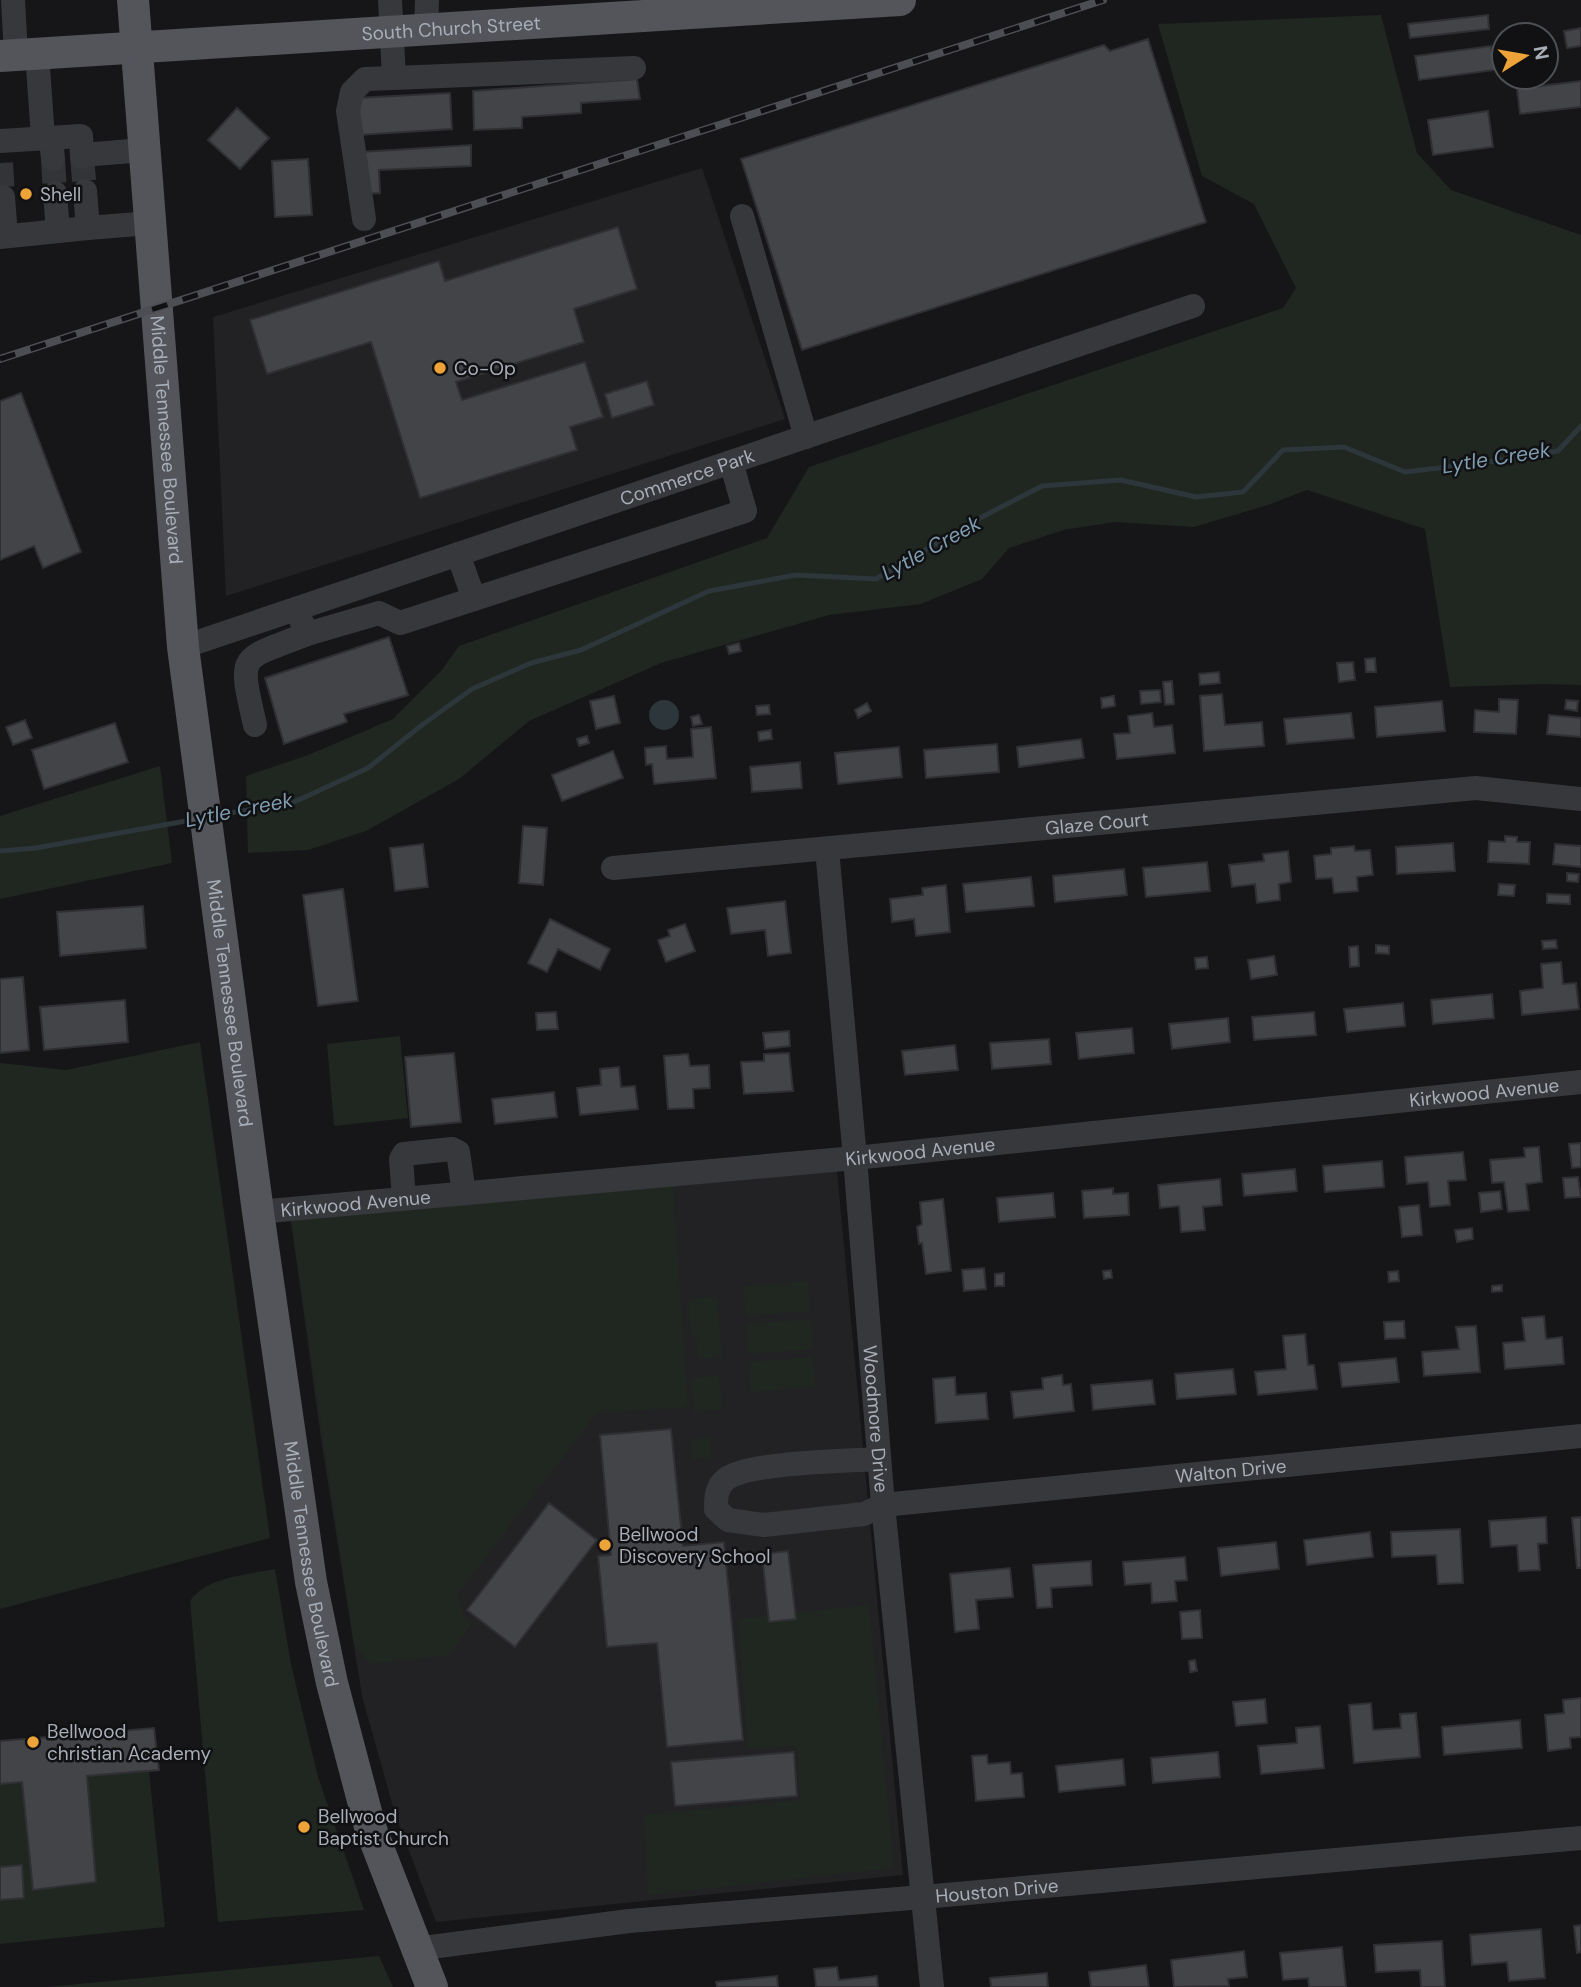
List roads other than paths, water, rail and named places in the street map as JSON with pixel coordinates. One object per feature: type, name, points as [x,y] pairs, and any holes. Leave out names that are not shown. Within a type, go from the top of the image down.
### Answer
[{"type":"main road","name":"Middle Tennessee Boulevard","points":[[133,0],[183,648],[210,863],[311,1583],[332,1683],[370,1827],[432,1987]]},
{"type":"main road","name":"South Church Street","points":[[18,55],[136,47],[391,15],[900,0]]},
{"type":"street","points":[[13,0],[18,55],[49,145]]},
{"type":"street","points":[[391,15],[394,78]]},
{"type":"street","points":[[364,219],[348,111],[352,92],[365,79],[635,68]]},
{"type":"street","points":[[0,150],[49,145],[81,136],[82,156],[144,150]]},
{"type":"street","points":[[85,191],[88,228]]},
{"type":"street","points":[[55,193],[58,231]]},
{"type":"street","points":[[4,197],[3,236],[149,223]]},
{"type":"street","points":[[742,216],[806,437]]},
{"type":"street","name":"Commerce Park","points":[[183,648],[1193,306]]},
{"type":"street","points":[[255,725],[244,678],[246,665],[252,656],[307,634],[379,612],[400,623],[745,511],[731,462]]},
{"type":"street","points":[[458,554],[474,599]]},
{"type":"street","points":[[296,609],[307,634]]},
{"type":"street","name":"Glaze Court","points":[[613,868],[1476,788],[1581,799]]},
{"type":"street","name":"Woodmore Drive","points":[[827,849],[883,1505],[932,1987]]},
{"type":"street","name":"Kirkwood Avenue","points":[[258,1212],[855,1158],[1581,1082]]},
{"type":"street","points":[[404,1198],[401,1159],[404,1154],[452,1149],[458,1152],[464,1193]]},
{"type":"street","name":"Walton Drive","points":[[879,1459],[757,1468],[726,1479],[716,1493],[716,1509],[728,1520],[764,1525],[864,1514],[883,1505],[1581,1436]]},
{"type":"street","name":"Houston Drive","points":[[416,1949],[629,1921],[1581,1838]]},
{"type":"waterway","name":"Lytle Creek","points":[[217,815],[292,803],[368,768],[472,689],[531,663],[581,650],[709,591],[796,575],[876,579],[980,518],[1042,486],[1121,480],[1196,497],[1243,492],[1283,450],[1344,447],[1405,472],[1558,451],[1581,426]]},
{"type":"waterway","name":"Lytle Creek","points":[[0,851],[36,848],[197,819]]},
{"type":"tunnel","points":[[82,157],[85,191]]},
{"type":"tunnel","points":[[53,159],[55,193]]},
{"type":"tunnel","points":[[1,163],[3,197]]},
{"type":"railway","points":[[0,359],[1103,0]]},
{"type":"place","name":"Shell","points":[[26,194]]},
{"type":"place","name":"Co-Op","points":[[440,368]]},
{"type":"place","name":"Bellwood Discovery School","points":[[605,1545]]},
{"type":"place","name":"Bellwood christian Academy","points":[[33,1742]]},
{"type":"place","name":"Bellwood Baptist Church","points":[[304,1827]]}]
